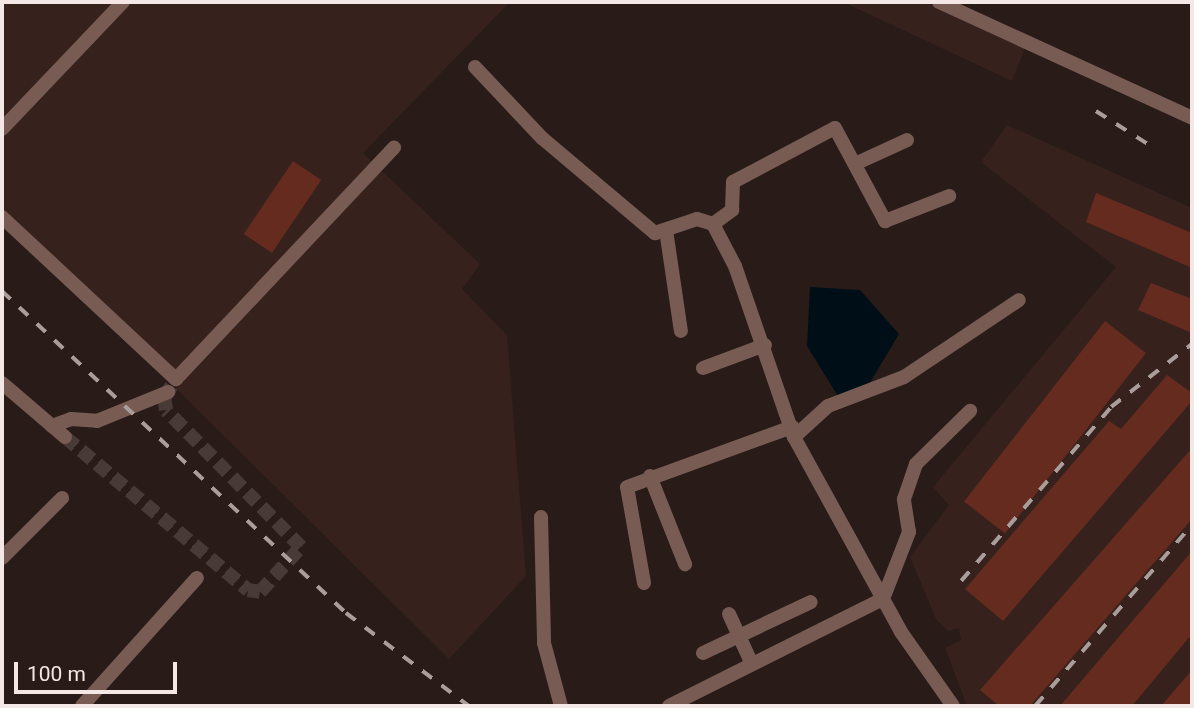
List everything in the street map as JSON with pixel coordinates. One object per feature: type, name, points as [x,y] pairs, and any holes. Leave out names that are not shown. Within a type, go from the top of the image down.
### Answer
[{"type":"street","points":[[2,129],[123,2]]},
{"type":"street","points":[[939,2],[1192,118]]},
{"type":"street","points":[[475,67],[602,190],[656,233],[697,219],[713,223],[732,210],[733,182],[828,131],[840,130],[889,224],[949,195]]},
{"type":"street","points":[[857,163],[907,140]]},
{"type":"street","points":[[2,217],[176,379],[394,148]]},
{"type":"street","points":[[713,223],[765,345],[793,432],[883,599],[953,706]]},
{"type":"street","points":[[666,230],[681,331]]},
{"type":"street","points":[[644,583],[625,492],[650,476],[793,432],[828,406],[904,377],[1019,300]]},
{"type":"street","points":[[704,368],[765,345]]},
{"type":"street","points":[[2,383],[65,437]]},
{"type":"street","points":[[52,426],[72,419],[97,421],[168,392]]},
{"type":"street","points":[[669,706],[751,662],[883,599],[909,532],[904,499],[916,464],[970,411]]},
{"type":"street","points":[[650,476],[685,564]]},
{"type":"street","points":[[2,558],[62,498]]},
{"type":"street","points":[[541,517],[544,643],[561,706]]},
{"type":"street","points":[[82,706],[197,578]]},
{"type":"street","points":[[703,653],[811,603]]},
{"type":"street","points":[[729,614],[751,662]]},
{"type":"shaded area","points":[[2,2],[510,2],[363,153],[480,264],[462,289],[507,335],[526,576],[449,659],[2,216]]},
{"type":"shaded area","points":[[843,2],[925,2],[1026,46],[1012,81]]},
{"type":"shaded area","points":[[1007,125],[1192,208],[1192,706],[967,706],[945,648],[961,640],[959,628],[948,631],[936,619],[910,557],[949,505],[933,487],[1116,267],[981,162]]},
{"type":"shaded area","points":[[810,287],[860,290],[899,334],[869,384],[841,401],[807,346]]},
{"type":"building","points":[[293,161],[321,180],[272,253],[244,234]]},
{"type":"building","points":[[1096,193],[1192,233],[1192,268],[1086,222]]},
{"type":"building","points":[[1151,283],[1192,299],[1192,333],[1138,310]]},
{"type":"building","points":[[1105,321],[1146,353],[1005,533],[964,501]]},
{"type":"building","points":[[1167,375],[1192,393],[1192,401],[1003,621],[965,589],[1109,421],[1121,429]]},
{"type":"building","points":[[1192,448],[1192,519],[1030,706],[999,706],[980,690]]},
{"type":"building","points":[[1192,551],[1192,634],[1132,706],[1060,706]]},
{"type":"building","points":[[1192,670],[1192,706],[1161,706]]},
{"type":"tunnel","points":[[65,437],[248,590],[260,592],[301,547],[166,410],[164,398],[172,385]]},
{"type":"railway","points":[[1096,111],[1151,146]]},
{"type":"railway","points":[[2,291],[346,613],[469,706]]},
{"type":"railway","points":[[961,581],[1111,407],[1192,344]]},
{"type":"railway","points":[[1035,706],[1192,525]]}]
